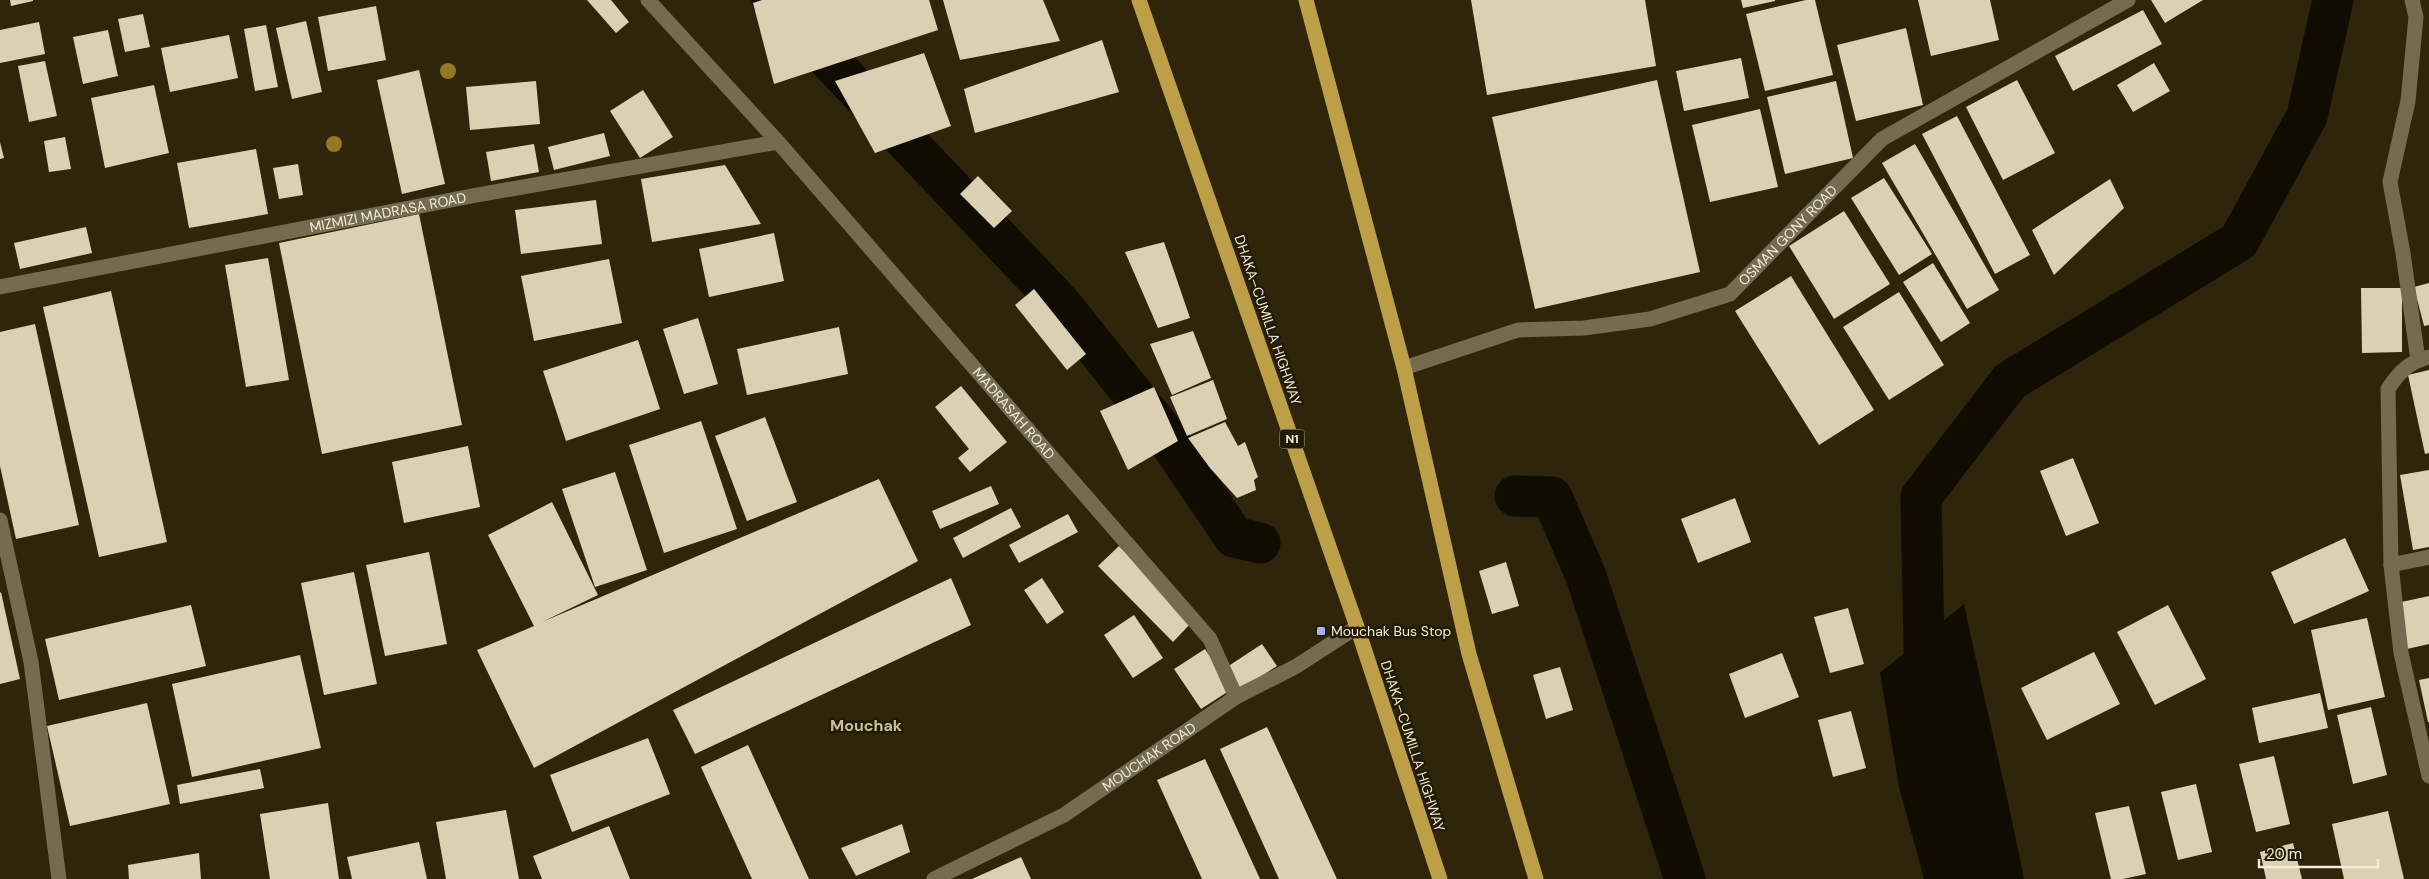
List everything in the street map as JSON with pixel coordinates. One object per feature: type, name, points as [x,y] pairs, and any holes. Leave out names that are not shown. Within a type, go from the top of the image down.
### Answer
[{"type":"highway","name":"DHAKA–CUMILLA HIGHWAY","points":[[1139,0],[1357,627],[1440,879]]},
{"type":"highway","points":[[1306,0],[1404,368],[1469,654],[1536,879]]},
{"type":"street","name":"MADRASAH ROAD","points":[[648,0],[778,142],[1210,639],[1236,696]]},
{"type":"street","name":"OSMAN GONY ROAD","points":[[1404,368],[1518,330],[1584,328],[1650,319],[1730,294],[1882,139],[2128,0]]},
{"type":"street","points":[[2412,0],[2416,16],[2408,100],[2390,182],[2424,358],[2401,370],[2388,389],[2391,565],[2401,653],[2429,776]]},
{"type":"street","name":"MIZMIZI MADRASA ROAD","points":[[0,287],[410,208],[778,142]]},
{"type":"street","points":[[0,520],[31,662],[59,879]]},
{"type":"street","points":[[2391,565],[2429,556]]},
{"type":"street","name":"MOUCHAK ROAD","points":[[934,879],[1064,815],[1236,696],[1295,667],[1357,627]]},
{"type":"shaded area","points":[[1964,604],[2024,879],[1924,879],[1899,787],[1880,673]]},
{"type":"building","points":[[10,0],[33,0],[33,1],[11,6]]},
{"type":"building","points":[[587,0],[611,0],[629,22],[616,33]]},
{"type":"building","points":[[762,0],[929,0],[938,30],[774,84],[753,3]]},
{"type":"building","points":[[943,0],[1043,0],[1060,41],[960,60]]},
{"type":"building","points":[[1471,0],[1645,0],[1656,66],[1487,95]]},
{"type":"building","points":[[1741,0],[1775,0],[1775,1],[1743,8]]},
{"type":"building","points":[[1806,0],[1815,0],[1833,75],[1765,91],[1746,14]]},
{"type":"building","points":[[1918,0],[1990,0],[1999,40],[1931,56]]},
{"type":"building","points":[[2151,0],[2203,0],[2165,23]]},
{"type":"building","points":[[376,6],[386,60],[328,71],[318,17]]},
{"type":"building","points":[[2143,10],[2162,44],[2073,91],[2055,56]]},
{"type":"building","points":[[143,14],[150,47],[125,52],[118,19]]},
{"type":"building","points":[[306,21],[322,92],[292,99],[276,28]]},
{"type":"building","points":[[39,22],[45,54],[0,63],[0,30]]},
{"type":"building","points":[[266,25],[278,87],[255,91],[244,29]]},
{"type":"building","points":[[1906,28],[1923,105],[1856,121],[1837,45]]},
{"type":"building","points":[[108,30],[118,76],[83,84],[73,37]]},
{"type":"building","points":[[229,35],[238,78],[170,92],[161,48]]},
{"type":"building","points":[[1102,40],[1119,92],[975,133],[964,89]]},
{"type":"building","points":[[924,53],[951,126],[875,153],[835,81]]},
{"type":"building","points":[[1741,58],[1749,98],[1684,111],[1676,71]]},
{"type":"building","points":[[45,61],[57,116],[29,122],[18,66]]},
{"type":"building","points":[[2154,63],[2170,91],[2133,112],[2117,85]]},
{"type":"building","points":[[419,70],[445,184],[402,194],[377,80]]},
{"type":"building","points":[[1657,80],[1700,272],[1535,309],[1492,117]]},
{"type":"building","points":[[2017,80],[2055,153],[2003,180],[1966,107]]},
{"type":"building","points":[[536,81],[540,124],[470,130],[466,87]]},
{"type":"building","points":[[1836,81],[1853,158],[1785,174],[1767,97]]},
{"type":"building","points":[[154,85],[169,153],[105,168],[91,98]]},
{"type":"building","points":[[643,90],[673,137],[640,158],[610,111]]},
{"type":"building","points":[[1760,109],[1778,187],[1710,202],[1692,125]]},
{"type":"building","points":[[1957,116],[2030,255],[1995,274],[1922,134]]},
{"type":"building","points":[[604,133],[610,156],[554,170],[548,147]]},
{"type":"building","points":[[65,137],[71,169],[49,172],[44,141]]},
{"type":"building","points":[[0,142],[4,158],[0,159]]},
{"type":"building","points":[[534,144],[539,172],[491,181],[486,152]]},
{"type":"building","points":[[1915,144],[1999,290],[1967,309],[1882,163]]},
{"type":"building","points":[[256,149],[268,214],[189,228],[177,163]]},
{"type":"building","points":[[298,164],[303,195],[279,199],[273,168]]},
{"type":"building","points":[[725,165],[761,224],[652,242],[641,179]]},
{"type":"building","points":[[978,176],[1012,211],[994,228],[960,194]]},
{"type":"building","points":[[1884,178],[1932,254],[1899,275],[1851,198]]},
{"type":"building","points":[[2110,179],[2124,208],[2054,275],[2032,230]]},
{"type":"building","points":[[596,200],[602,244],[521,254],[515,210]]},
{"type":"building","points":[[1844,211],[1890,284],[1834,319],[1789,246]]},
{"type":"building","points":[[419,214],[462,425],[322,454],[279,243]]},
{"type":"building","points":[[86,227],[92,253],[20,269],[14,243]]},
{"type":"building","points":[[774,233],[784,281],[709,297],[699,249]]},
{"type":"building","points":[[1164,242],[1190,318],[1158,328],[1125,252]]},
{"type":"building","points":[[268,258],[289,380],[246,387],[225,265]]},
{"type":"building","points":[[609,259],[622,323],[534,341],[521,276]]},
{"type":"building","points":[[1933,263],[1970,323],[1941,342],[1903,282]]},
{"type":"building","points":[[1791,276],[1874,410],[1819,445],[1735,311]]},
{"type":"building","points":[[2429,283],[2429,325],[2424,326],[2414,287]]},
{"type":"building","points":[[2361,288],[2402,288],[2402,352],[2362,353]]},
{"type":"building","points":[[1034,289],[1086,354],[1067,370],[1015,305]]},
{"type":"building","points":[[111,291],[167,542],[99,557],[43,307]]},
{"type":"building","points":[[1899,292],[1944,365],[1889,400],[1843,327]]},
{"type":"building","points":[[698,318],[718,384],[684,394],[663,329]]},
{"type":"building","points":[[35,324],[79,525],[16,539],[0,466],[0,332]]},
{"type":"building","points":[[839,327],[848,374],[747,395],[737,349]]},
{"type":"building","points":[[1193,331],[1211,378],[1172,395],[1150,344]]},
{"type":"building","points":[[638,340],[660,409],[566,441],[543,371]]},
{"type":"building","points":[[2429,370],[2429,453],[2425,454],[2408,375]]},
{"type":"building","points":[[1213,380],[1227,419],[1187,436],[1170,397]]},
{"type":"building","points":[[961,386],[1007,442],[970,472],[958,458],[969,449],[935,407]]},
{"type":"building","points":[[1154,387],[1178,441],[1128,470],[1100,411]]},
{"type":"building","points":[[765,417],[797,502],[747,521],[715,436]]},
{"type":"building","points":[[701,421],[737,529],[664,553],[629,445]]},
{"type":"building","points":[[1225,422],[1238,446],[1245,442],[1258,477],[1254,480],[1256,490],[1237,498],[1210,468],[1188,438]]},
{"type":"building","points":[[468,446],[480,507],[404,523],[392,462]]},
{"type":"building","points":[[2073,458],[2099,523],[2066,536],[2040,471]]},
{"type":"building","points":[[2429,470],[2429,547],[2413,550],[2400,475]]},
{"type":"building","points":[[615,472],[647,570],[595,587],[562,489]]},
{"type":"building","points":[[879,479],[918,561],[534,768],[477,650],[534,626],[488,535],[552,502],[598,595],[542,622]]},
{"type":"building","points":[[991,486],[999,504],[940,529],[932,511]]},
{"type":"building","points":[[1735,498],[1751,542],[1698,563],[1681,519]]},
{"type":"building","points":[[1011,508],[1021,527],[963,558],[953,538]]},
{"type":"building","points":[[1068,514],[1078,532],[1019,563],[1009,545]]},
{"type":"building","points":[[2345,538],[2369,591],[2294,624],[2271,572]]},
{"type":"building","points":[[1119,546],[1193,621],[1173,642],[1098,566]]},
{"type":"building","points":[[429,552],[447,644],[385,656],[366,565]]},
{"type":"building","points":[[1506,562],[1519,606],[1492,614],[1479,571]]},
{"type":"building","points":[[354,572],[377,684],[324,695],[301,583]]},
{"type":"building","points":[[951,578],[971,625],[695,754],[673,710]]},
{"type":"building","points":[[1042,578],[1064,612],[1047,624],[1024,590]]},
{"type":"building","points":[[0,593],[20,679],[0,684]]},
{"type":"building","points":[[2429,596],[2429,644],[2407,649],[2397,603]]},
{"type":"building","points":[[191,605],[206,666],[59,700],[45,639]]},
{"type":"building","points":[[2168,605],[2206,679],[2155,705],[2117,632]]},
{"type":"building","points":[[1848,608],[1864,664],[1830,673],[1814,617]]},
{"type":"building","points":[[1134,615],[1163,658],[1133,678],[1104,635]]},
{"type":"building","points":[[2367,618],[2385,697],[2328,710],[2311,630]]},
{"type":"building","points":[[1262,644],[1277,666],[1241,689],[1227,667]]},
{"type":"building","points":[[1205,649],[1232,689],[1201,709],[1174,669]]},
{"type":"building","points":[[2094,652],[2120,704],[2047,740],[2021,688]]},
{"type":"building","points":[[1782,653],[1799,697],[1745,718],[1729,674]]},
{"type":"building","points":[[300,655],[321,748],[192,777],[172,684]]},
{"type":"building","points":[[1560,667],[1573,710],[1546,719],[1533,675]]},
{"type":"building","points":[[2429,678],[2429,722],[2428,722],[2419,680]]},
{"type":"building","points":[[2320,693],[2328,728],[2259,743],[2252,708]]},
{"type":"building","points":[[147,703],[170,804],[70,826],[47,726]]},
{"type":"building","points":[[2371,707],[2387,775],[2353,784],[2337,715]]},
{"type":"building","points":[[1851,711],[1866,768],[1833,777],[1818,720]]},
{"type":"building","points":[[1267,727],[1337,879],[1279,879],[1220,749]]},
{"type":"building","points":[[648,738],[670,794],[572,832],[550,775]]},
{"type":"building","points":[[748,745],[809,879],[752,879],[701,767]]},
{"type":"building","points":[[2274,756],[2290,824],[2256,832],[2239,764]]},
{"type":"building","points":[[1205,759],[1260,879],[1202,879],[1157,780]]},
{"type":"building","points":[[260,769],[264,788],[180,804],[177,785]]},
{"type":"building","points":[[2196,784],[2212,852],[2178,860],[2161,792]]},
{"type":"building","points":[[328,803],[339,879],[270,879],[260,814]]},
{"type":"building","points":[[2129,806],[2146,874],[2123,879],[2111,879],[2095,813]]},
{"type":"building","points":[[506,810],[519,879],[446,879],[436,822]]},
{"type":"building","points":[[2388,811],[2404,879],[2344,879],[2332,824]]},
{"type":"building","points":[[902,824],[910,852],[856,876],[841,848]]},
{"type":"building","points":[[609,826],[630,879],[542,879],[533,856]]},
{"type":"building","points":[[419,842],[427,879],[352,879],[347,857]]},
{"type":"building","points":[[2293,843],[2302,879],[2266,879],[2260,852]]},
{"type":"building","points":[[199,853],[201,879],[129,879],[128,865]]},
{"type":"building","points":[[1021,857],[1031,879],[972,879]]},
{"type":"waterway","points":[[772,0],[1060,303],[1160,428],[1234,537],[1260,543]]},
{"type":"waterway","points":[[1925,694],[1921,497],[2010,381],[2239,241],[2307,116],[2333,0]]},
{"type":"waterway","points":[[1515,496],[1552,497],[1586,576],[1685,879]]},
{"type":"place","name":"Mouchak Bus Stop","points":[[1321,631]]},
{"type":"district","name":"Mouchak","points":[[866,725]]}]
